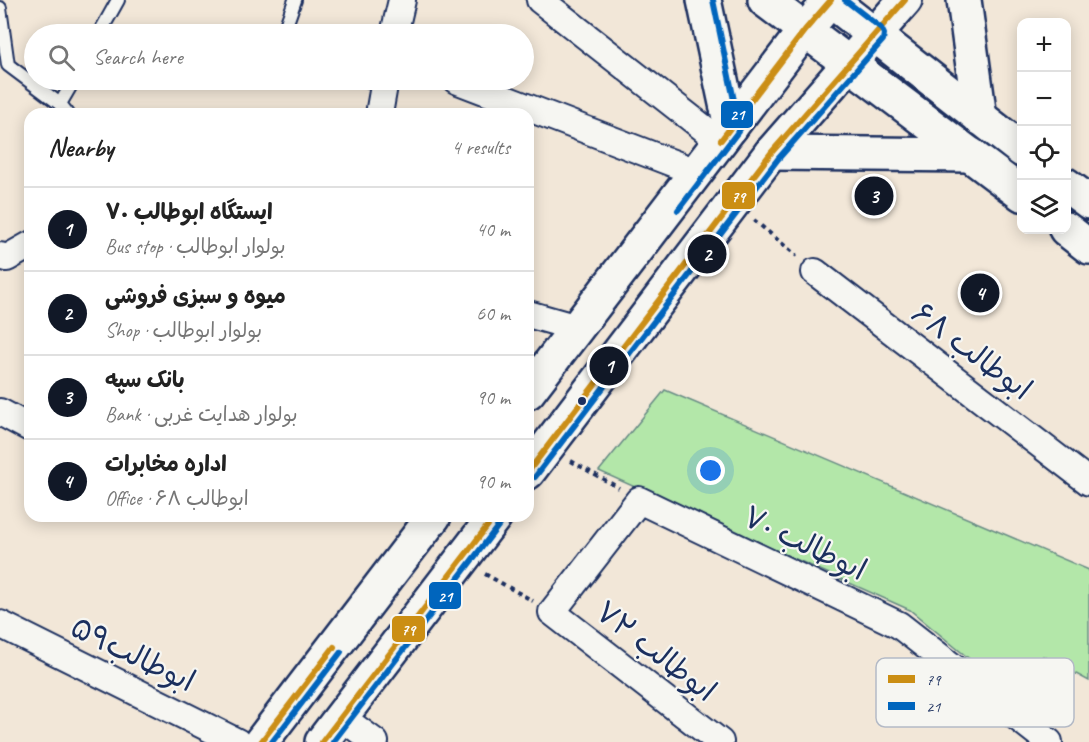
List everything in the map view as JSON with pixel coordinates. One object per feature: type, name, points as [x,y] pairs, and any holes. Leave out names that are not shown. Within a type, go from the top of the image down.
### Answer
[{"type":"main road","points":[[704,0],[726,134]]},
{"type":"main road","points":[[765,0],[1017,190]]},
{"type":"main road","points":[[534,384],[830,0],[1017,146]]},
{"type":"main road","points":[[534,450],[771,153],[905,0]]},
{"type":"main road","points":[[964,0],[980,118]]},
{"type":"main road","points":[[771,153],[971,155]]},
{"type":"main road","points":[[1071,189],[1089,202]]},
{"type":"main road","points":[[1071,233],[1089,247]]},
{"type":"main road","points":[[261,742],[429,522]]},
{"type":"main road","points":[[322,742],[490,522]]},
{"type":"street","points":[[396,24],[402,0]]},
{"type":"street","points":[[540,0],[726,134]]},
{"type":"street","points":[[378,108],[379,90]]},
{"type":"street","points":[[482,90],[529,108]]},
{"type":"street","points":[[534,110],[696,172]]},
{"type":"street","points":[[2,263],[24,249]]},
{"type":"street","name":"ابوطالب ۶۸","points":[[815,272],[1089,482]]},
{"type":"street","points":[[534,316],[577,328]]},
{"type":"street","points":[[0,412],[24,425]]},
{"type":"street","points":[[552,612],[639,500]]},
{"type":"street","name":"ابوطالب ۷۰","points":[[639,500],[899,625],[941,658]]},
{"type":"street","name":"ابوطالب ۷۲","points":[[552,612],[720,742]]},
{"type":"street","name":"ابوطالب۵۹","points":[[0,624],[237,742]]},
{"type":"street","points":[[341,717],[375,742]]},
{"type":"street","name":"ابوطالب ۷۰","points":[[1030,727],[1049,742]]},
{"type":"lane","points":[[105,24],[118,0]]},
{"type":"lane","points":[[288,24],[296,0]]},
{"type":"lane","points":[[0,8],[8,65],[24,78]]},
{"type":"lane","points":[[40,90],[63,108]]},
{"type":"lane","points":[[64,108],[71,90]]},
{"type":"path","points":[[733,203],[815,272]]},
{"type":"path","points":[[534,451],[639,500]]},
{"type":"path","points":[[461,560],[552,612]]},
{"type":"green space","points":[[665,390],[1089,570],[1089,681],[1074,673],[1074,658],[1043,656],[1041,658],[968,658],[910,610],[599,471]]},
{"type":"transit line","name":"21","points":[[678,210],[740,129],[713,0]]},
{"type":"transit line","name":"79","points":[[721,140],[805,30],[831,0]]},
{"type":"transit line","name":"21","points":[[535,477],[778,159],[883,40],[884,34],[881,28],[845,0]]},
{"type":"transit line","name":"79","points":[[534,464],[771,153],[905,0]]},
{"type":"transit line","name":"79","points":[[322,742],[490,522]]},
{"type":"transit line","name":"21","points":[[333,742],[501,522]]},
{"type":"transit line","name":"79","points":[[261,742],[334,647]]},
{"type":"transit line","name":"21","points":[[272,742],[341,652]]},
{"type":"place","name":"بانک سپه","points":[[874,196]]},
{"type":"place","name":"میوه و سبزی فروشی","points":[[707,254]]},
{"type":"place","name":"اداره مخابرات","points":[[980,293]]},
{"type":"place","name":"ایستگاه ابوطالب ۷۰","points":[[609,366]]}]
